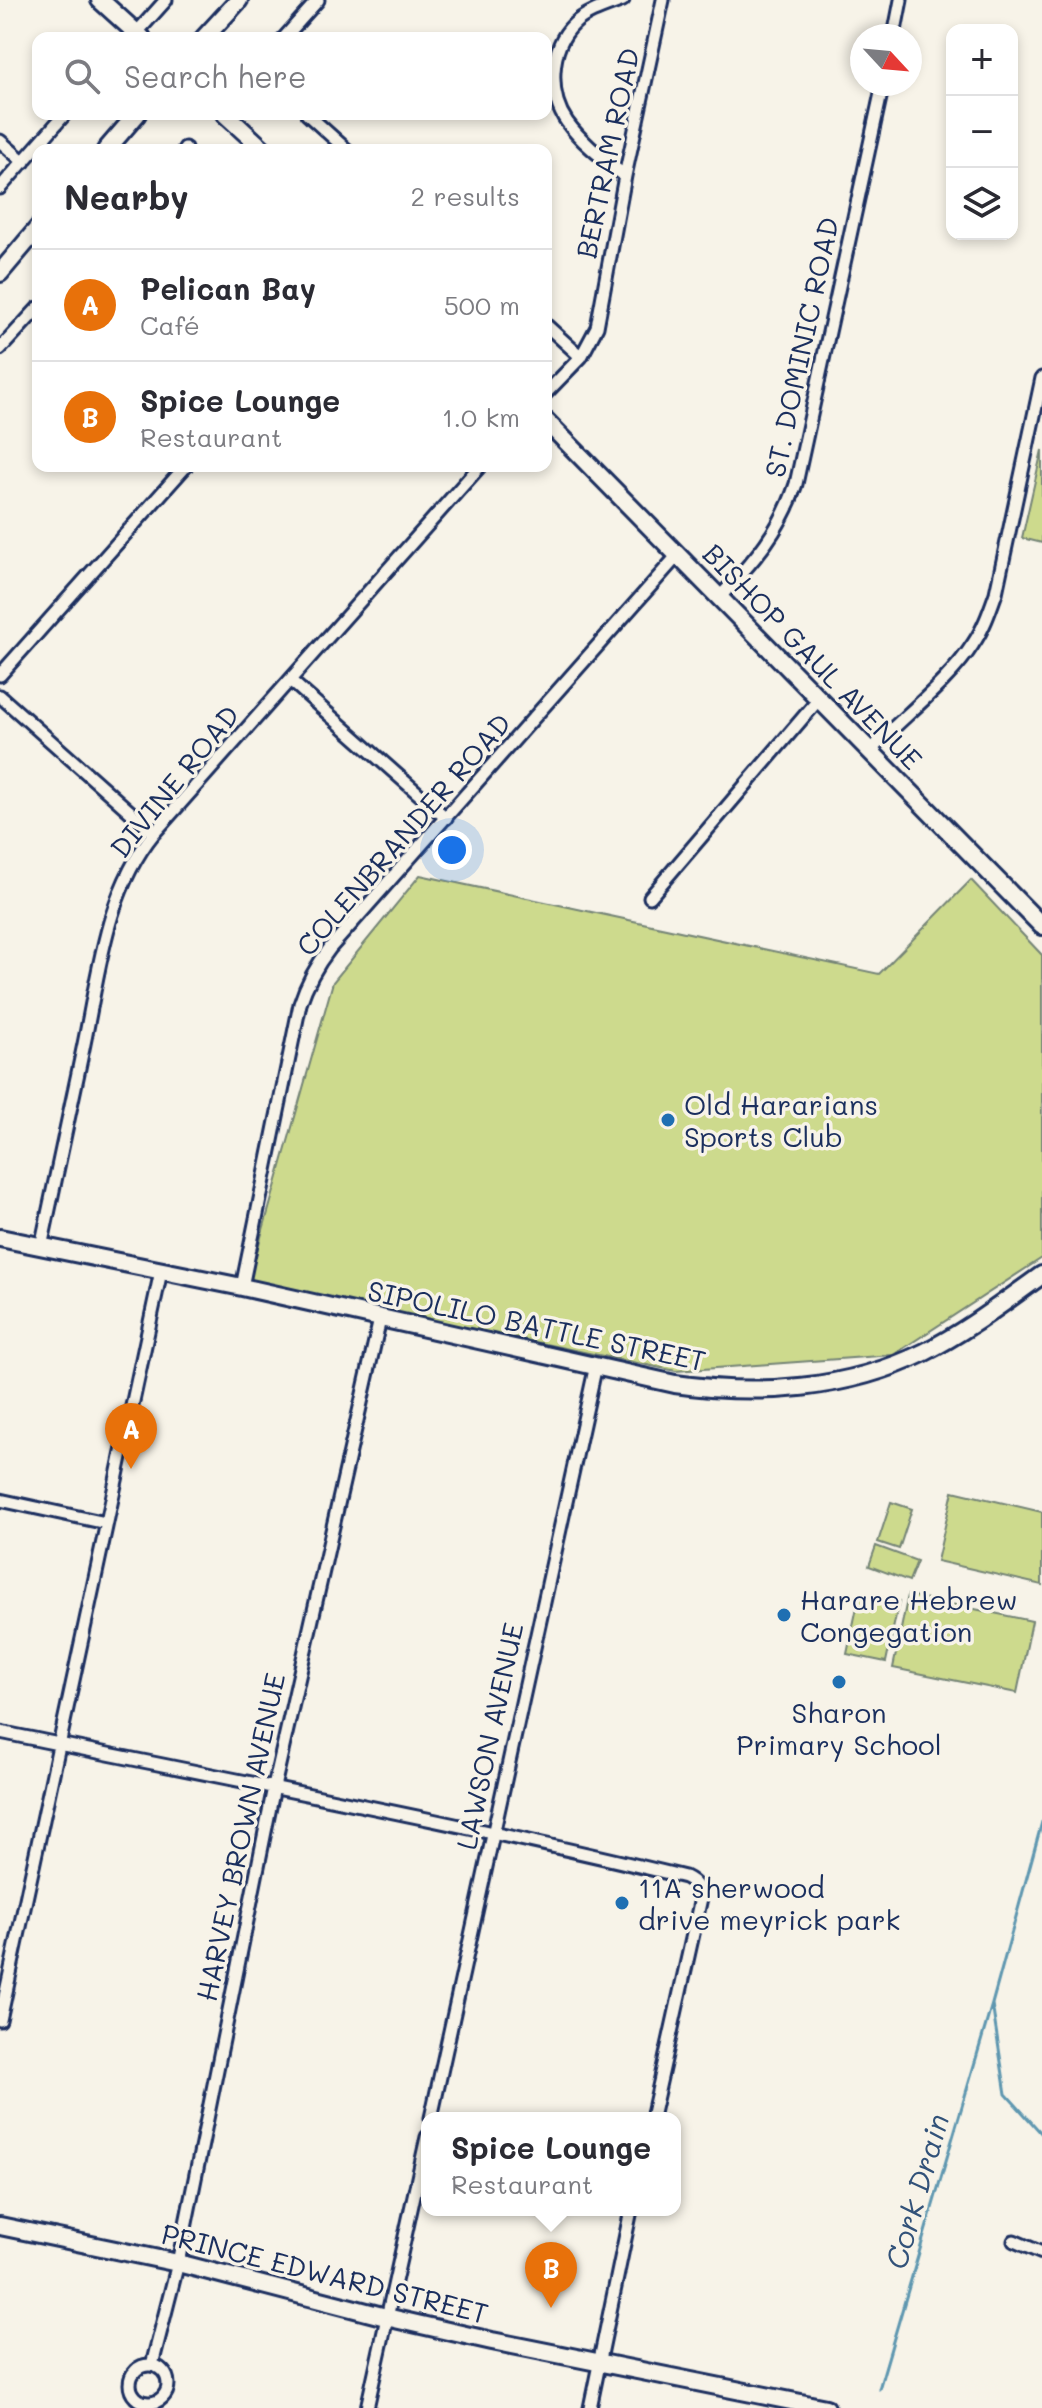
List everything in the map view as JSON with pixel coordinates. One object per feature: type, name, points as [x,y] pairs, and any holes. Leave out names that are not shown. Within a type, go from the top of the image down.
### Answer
[{"type":"main road","points":[[100,0],[133,32]]},
{"type":"main road","points":[[210,32],[239,0]]},
{"type":"main road","points":[[111,144],[132,120]]},
{"type":"main road","points":[[232,120],[258,144]]},
{"type":"main road","points":[[3,263],[32,234]]},
{"type":"main road","name":"BISHOP GAUL AVENUE","points":[[552,427],[1042,926]]},
{"type":"main road","name":"SIPOLILO BATTLE STREET","points":[[0,1238],[242,1287],[675,1384],[750,1391],[829,1383],[892,1366],[924,1352],[983,1317],[1042,1275]]},
{"type":"main road","name":"PRINCE EDWARD STREET","points":[[0,2226],[178,2263],[386,2317],[826,2408]]},
{"type":"street","points":[[140,32],[166,0]]},
{"type":"street","points":[[289,32],[318,0]]},
{"type":"street","points":[[623,0],[597,10],[573,25],[559,48],[553,80],[556,100],[566,121],[625,176]]},
{"type":"street","name":"BERTRAM ROAD","points":[[552,387],[581,357],[597,327],[625,176],[663,0]]},
{"type":"street","points":[[896,24],[901,0]]},
{"type":"street","name":"ST. DOMINIC ROAD","points":[[719,598],[776,531],[789,506],[880,96]]},
{"type":"street","points":[[39,144],[60,120]]},
{"type":"street","points":[[314,120],[340,144]]},
{"type":"street","points":[[0,141],[24,162]]},
{"type":"street","points":[[0,188],[32,153]]},
{"type":"street","points":[[0,349],[32,314]]},
{"type":"street","points":[[552,330],[581,357]]},
{"type":"street","points":[[870,751],[959,663],[987,619],[996,593],[1042,378]]},
{"type":"street","points":[[0,675],[181,472]]},
{"type":"street","name":"DIVINE ROAD","points":[[41,1247],[115,902],[128,870],[154,833],[475,472]]},
{"type":"street","name":"COLENBRANDER ROAD","points":[[242,1287],[306,986],[315,968],[678,555]]},
{"type":"street","points":[[290,680],[446,818]]},
{"type":"street","points":[[0,696],[154,833]]},
{"type":"street","points":[[650,897],[819,699]]},
{"type":"street","points":[[0,2020],[161,1271]]},
{"type":"street","name":"HARVEY BROWN AVENUE","points":[[152,2365],[178,2263],[274,1787],[380,1319]]},
{"type":"street","name":"LAWSON AVENUE","points":[[432,2112],[596,1365]]},
{"type":"street","points":[[0,1500],[106,1523]]},
{"type":"street","points":[[0,1732],[274,1787],[692,1881],[699,1889],[701,1898],[653,2112]]},
{"type":"street","points":[[367,2408],[421,2163]]},
{"type":"street","points":[[590,2408],[630,2216]]},
{"type":"street","points":[[1014,2241],[1042,2253]]},
{"type":"green space","points":[[1042,450],[1042,543],[1022,538]]},
{"type":"green space","name":"Old Hararians Sports Club","points":[[420,875],[879,974],[971,880],[1042,955],[1042,1258],[893,1355],[676,1371],[248,1283],[333,982]]},
{"type":"green space","points":[[953,1491],[1042,1512],[1042,1585],[937,1561]]},
{"type":"green space","points":[[891,1502],[912,1509],[899,1549],[878,1542]]},
{"type":"green space","points":[[876,1546],[917,1561],[909,1581],[869,1566]]},
{"type":"green space","points":[[860,1593],[899,1601],[886,1662],[847,1654]]},
{"type":"green space","points":[[908,1595],[1032,1621],[1017,1693],[893,1668]]},
{"type":"waterway","points":[[1042,1822],[992,2004],[1006,2094],[1042,2134]]},
{"type":"waterway","name":"Cork Drain","points":[[879,2389],[992,2004]]},
{"type":"place","name":"Old Hararians Sports Club","points":[[668,1120]]},
{"type":"place","name":"Pelican Bay","points":[[131,1469]]},
{"type":"place","name":"Harare Hebrew Congegation","points":[[784,1615]]},
{"type":"place","name":"Sharon Primary School","points":[[839,1682]]},
{"type":"place","name":"11A sherwood drive meyrick park","points":[[622,1903]]},
{"type":"place","name":"Spice Lounge","points":[[551,2308]]}]
